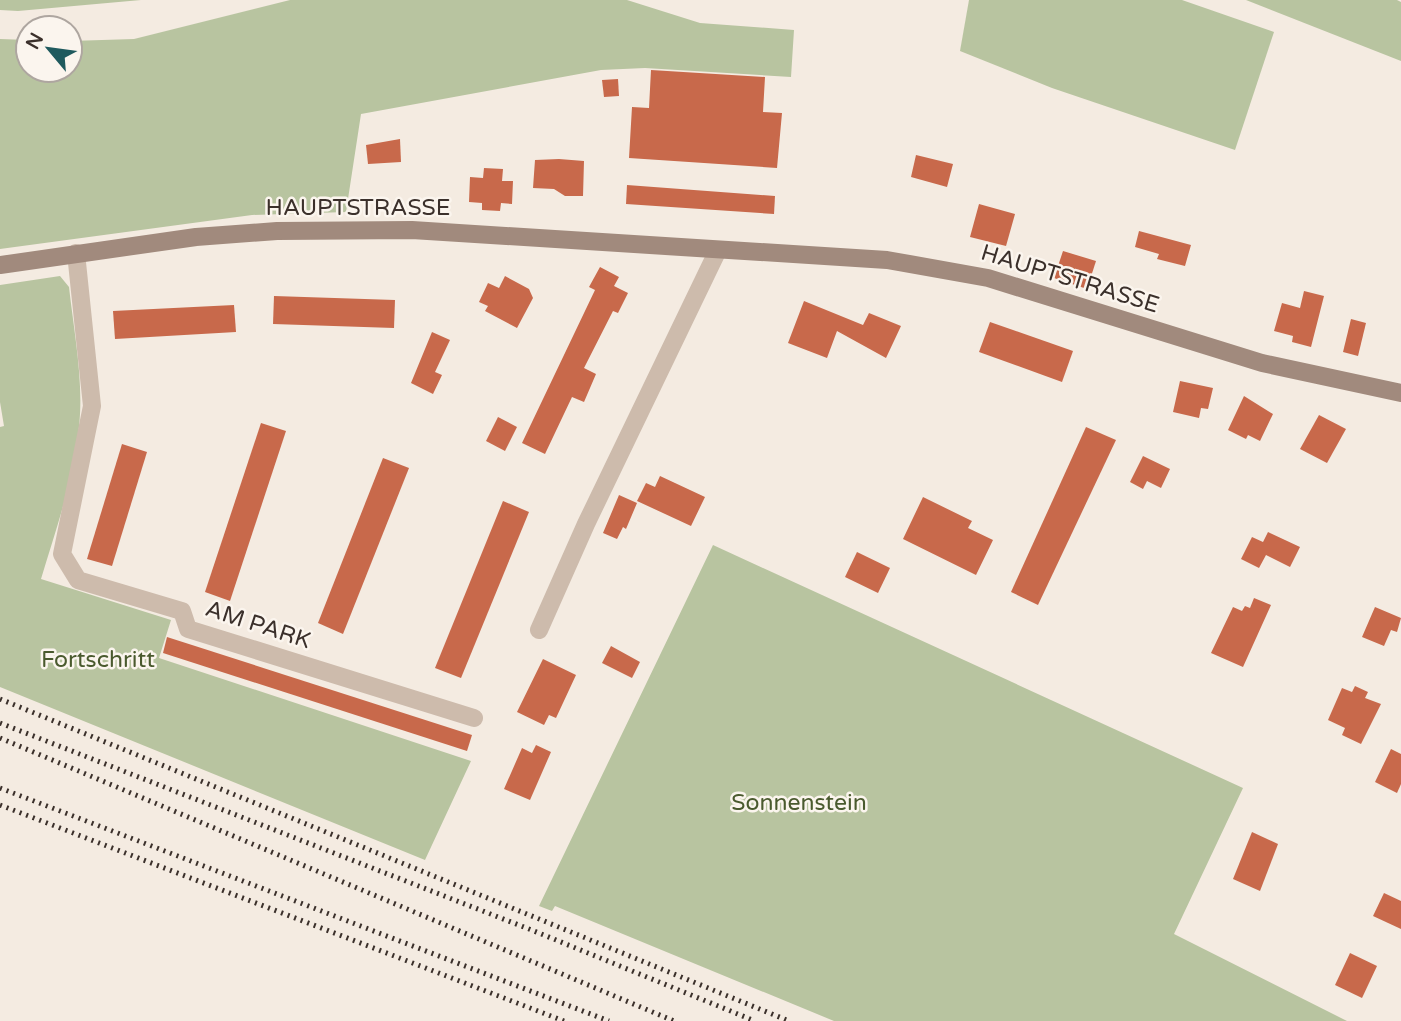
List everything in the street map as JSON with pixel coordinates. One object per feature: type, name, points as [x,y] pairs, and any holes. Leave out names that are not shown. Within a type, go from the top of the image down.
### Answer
[{"type":"main road","name":"HAUPTSTRASSE","points":[[0,265],[196,237],[277,231],[399,230],[887,260],[934,266],[988,278],[1262,363],[1401,393]]},
{"type":"street","points":[[539,630],[586,524],[718,250]]},
{"type":"street","name":"AM PARK","points":[[76,253],[92,406],[62,554],[78,580],[182,611],[188,629],[474,718]]},
{"type":"green space","points":[[0,0],[141,0],[18,11],[0,10]]},
{"type":"green space","points":[[290,0],[627,0],[700,23],[794,30],[791,77],[645,68],[601,70],[361,114],[346,212],[252,215],[0,249],[0,39],[14,40],[14,84],[84,84],[84,41],[134,39]]},
{"type":"green space","points":[[969,0],[1182,0],[1274,32],[1235,150],[1052,88],[960,51]]},
{"type":"green space","points":[[1246,0],[1397,0],[1401,2],[1401,61]]},
{"type":"green space","name":"Fortschritt","points":[[60,276],[69,287],[78,357],[80,410],[77,446],[69,485],[41,579],[171,620],[159,658],[471,761],[425,860],[0,687],[0,427],[4,426],[0,402],[0,285]]},
{"type":"green space","name":"Sonnenstein","points":[[713,545],[1243,788],[1174,934],[1347,1021],[834,1021],[555,906],[552,911],[539,906]]},
{"type":"building","points":[[651,70],[765,77],[763,112],[782,113],[777,168],[629,158],[632,107],[649,108]]},
{"type":"building","points":[[618,79],[619,96],[604,97],[602,80]]},
{"type":"building","points":[[400,139],[401,162],[368,164],[366,145]]},
{"type":"building","points":[[916,155],[953,164],[947,187],[911,177]]},
{"type":"building","points":[[535,160],[584,161],[583,196],[565,196],[554,189],[533,188]]},
{"type":"building","points":[[484,168],[503,169],[502,181],[513,181],[512,204],[501,203],[500,211],[482,210],[482,203],[469,202],[470,177],[483,178]]},
{"type":"building","points":[[627,185],[775,196],[774,214],[626,204]]},
{"type":"building","points":[[979,204],[1015,214],[1006,246],[970,237]]},
{"type":"building","points":[[1139,231],[1191,245],[1185,266],[1157,259],[1159,254],[1135,247]]},
{"type":"building","points":[[1063,251],[1096,261],[1087,289],[1054,278]]},
{"type":"building","points":[[600,267],[619,277],[614,286],[628,293],[618,313],[613,311],[584,368],[596,374],[584,402],[572,397],[545,454],[522,443],[595,290],[589,287]]},
{"type":"building","points":[[505,276],[529,289],[533,298],[517,328],[485,311],[488,306],[479,302],[488,283],[499,288]]},
{"type":"building","points":[[1304,291],[1324,296],[1311,347],[1292,342],[1293,336],[1274,331],[1282,303],[1300,308]]},
{"type":"building","points":[[274,296],[395,300],[394,328],[273,324]]},
{"type":"building","points":[[804,301],[863,325],[869,313],[901,326],[886,358],[837,331],[827,358],[788,343]]},
{"type":"building","points":[[234,305],[236,332],[115,339],[113,311]]},
{"type":"building","points":[[1351,319],[1366,323],[1358,356],[1343,352]]},
{"type":"building","points":[[990,322],[1073,351],[1062,382],[979,352]]},
{"type":"building","points":[[432,332],[450,340],[435,372],[442,375],[433,394],[411,383]]},
{"type":"building","points":[[1180,381],[1213,388],[1208,409],[1201,408],[1199,418],[1173,412]]},
{"type":"building","points":[[1244,396],[1273,414],[1260,441],[1248,435],[1246,439],[1228,430]]},
{"type":"building","points":[[1319,415],[1346,429],[1327,463],[1300,449]]},
{"type":"building","points":[[498,417],[517,427],[505,451],[486,441]]},
{"type":"building","points":[[261,423],[286,431],[230,601],[205,592]]},
{"type":"building","points":[[1086,427],[1116,440],[1038,605],[1011,592]]},
{"type":"building","points":[[122,444],[147,452],[112,566],[87,559]]},
{"type":"building","points":[[1143,456],[1170,469],[1161,488],[1147,481],[1143,489],[1130,482]]},
{"type":"building","points":[[383,458],[409,468],[343,634],[318,623]]},
{"type":"building","points":[[660,476],[705,497],[691,526],[637,501],[646,483],[655,487]]},
{"type":"building","points":[[619,495],[637,503],[626,529],[623,527],[617,539],[603,533]]},
{"type":"building","points":[[923,497],[972,521],[968,528],[993,540],[976,575],[903,539]]},
{"type":"building","points":[[503,501],[529,512],[461,678],[435,668]]},
{"type":"building","points":[[1268,532],[1300,547],[1290,567],[1266,555],[1259,568],[1241,559],[1252,537],[1263,542]]},
{"type":"building","points":[[857,552],[890,568],[878,593],[845,577]]},
{"type":"building","points":[[1254,598],[1271,605],[1243,667],[1211,653],[1233,607],[1242,611],[1245,606],[1250,608]]},
{"type":"building","points":[[1375,607],[1401,618],[1397,632],[1391,630],[1384,646],[1362,637]]},
{"type":"building","points":[[167,637],[472,735],[467,751],[163,653]]},
{"type":"building","points":[[611,646],[640,662],[632,678],[602,663]]},
{"type":"building","points":[[543,659],[576,675],[556,718],[549,715],[544,725],[517,712]]},
{"type":"building","points":[[1355,686],[1368,692],[1365,698],[1381,704],[1361,744],[1342,735],[1345,728],[1328,720],[1342,688],[1352,692]]},
{"type":"building","points":[[536,745],[551,752],[530,800],[504,789],[522,748],[532,753]]},
{"type":"building","points":[[1391,749],[1401,754],[1401,784],[1397,793],[1375,782]]},
{"type":"building","points":[[1252,832],[1278,844],[1260,891],[1233,879]]},
{"type":"building","points":[[1384,893],[1401,901],[1401,929],[1373,916]]},
{"type":"building","points":[[1350,953],[1377,966],[1362,998],[1335,985]]},
{"type":"railway","points":[[0,699],[789,1021]]},
{"type":"railway","points":[[0,723],[529,929],[755,1021]]},
{"type":"railway","points":[[0,738],[674,1021]]},
{"type":"railway","points":[[0,788],[609,1021]]},
{"type":"railway","points":[[0,805],[564,1021]]}]
